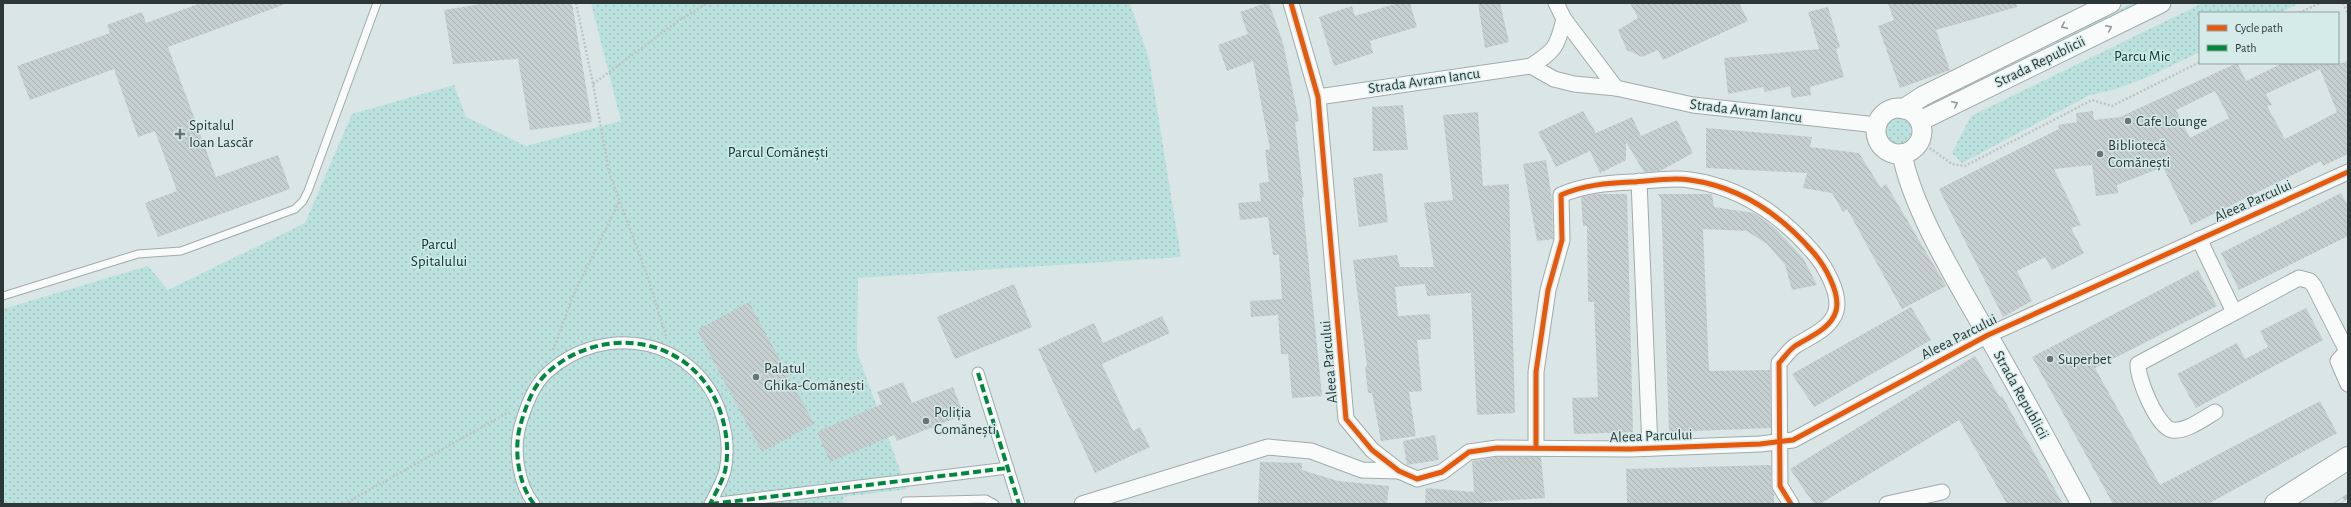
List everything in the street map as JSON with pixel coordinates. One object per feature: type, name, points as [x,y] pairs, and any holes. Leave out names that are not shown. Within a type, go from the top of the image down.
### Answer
[{"type":"main road","points":[[2276,504],[2348,458]]},
{"type":"street","name":"Aleea Parcului","points":[[1291,3],[1318,96],[1346,420],[1372,450],[1399,471],[1417,479],[1442,472],[1469,452],[1497,448],[1650,448],[1793,440],[1988,335],[2348,172]]},
{"type":"street","points":[[1556,3],[1564,19],[1616,88]]},
{"type":"street","name":"Strada Republicii","points":[[1920,121],[2161,3]]},
{"type":"street","name":"Strada Republicii","points":[[1904,109],[1923,96],[2107,4]]},
{"type":"street","name":"Strada Avram Iancu","points":[[1318,96],[1531,66],[1552,52],[1559,39],[1564,19]]},
{"type":"street","name":"Strada Avram Iancu","points":[[1531,66],[1560,81],[1597,88],[1616,88],[1693,105],[1877,125]]},
{"type":"street","points":[[1904,109],[1916,116],[1920,121],[1922,128],[1920,141],[1909,152],[1894,154],[1882,146],[1876,132],[1877,125],[1880,119],[1890,110],[1904,109]]},
{"type":"street","name":"Strada Republicii","points":[[1902,154],[1909,182],[1918,204],[1964,295],[1988,335],[2081,504]]},
{"type":"street","points":[[1536,448],[1536,372],[1548,290],[1562,240],[1561,195],[1576,188],[1639,181],[1689,179],[1729,189],[1760,204],[1794,230],[1824,264],[1835,292],[1836,311],[1825,328],[1794,347],[1779,363],[1781,441],[1780,486],[1791,504]]},
{"type":"street","points":[[1639,181],[1650,448]]},
{"type":"street","points":[[2199,239],[2234,312]]},
{"type":"street","points":[[2215,412],[2184,429],[2173,430],[2165,427],[2160,421],[2140,380],[2138,364],[2299,278],[2310,281],[2347,351],[2338,361],[2348,384]]},
{"type":"street","points":[[534,504],[519,468],[517,434],[527,402],[546,374],[573,354],[605,343],[639,343],[671,354],[698,374],[718,402],[727,434],[725,470],[710,504]]},
{"type":"street","points":[[978,373],[1018,504]]},
{"type":"street","points":[[1082,504],[1268,447],[1311,451],[1362,470],[1399,471]]},
{"type":"street","points":[[710,504],[1008,468]]},
{"type":"street","points":[[1887,504],[1942,492]]},
{"type":"lane","points":[[3,296],[138,254],[181,251],[295,209],[304,201],[308,191],[377,3]]},
{"type":"lane","points":[[905,502],[986,499],[995,504]]},
{"type":"path","points":[[576,3],[609,172],[648,275],[671,354]]},
{"type":"path","points":[[593,84],[678,21],[708,3]]},
{"type":"path","points":[[2301,12],[2320,3]]},
{"type":"path","points":[[2343,3],[2348,13]]},
{"type":"path","points":[[1920,141],[1952,164],[1965,166],[2092,100],[2112,106],[2199,62]]},
{"type":"path","points":[[552,353],[573,296],[620,202]]},
{"type":"path","points":[[344,504],[527,402]]},
{"type":"green space","name":"Parcul Comănești","points":[[591,3],[1130,3],[1149,59],[1181,257],[858,278],[857,352],[907,489],[843,497],[844,504],[3,504],[3,309],[148,266],[168,290],[305,223],[352,114],[454,85],[466,117],[526,146],[621,121]]},
{"type":"green space","points":[[2133,3],[2147,3],[1940,105],[1937,100]]},
{"type":"green space","name":"Parcu Mic","points":[[2203,3],[2300,3],[2281,12],[2199,12],[2199,52],[2133,83],[2090,95],[1962,163],[1952,153],[1971,116]]},
{"type":"green space","points":[[1898,118],[1907,122],[1911,131],[1907,140],[1898,144],[1889,140],[1885,131],[1889,122]]},
{"type":"building","points":[[201,3],[283,3],[283,5],[168,47],[216,177],[278,155],[290,189],[158,237],[145,203],[177,191],[155,131],[138,137],[114,69],[30,100],[17,66],[110,33],[107,25],[142,12],[146,23]]},
{"type":"building","points":[[487,3],[572,3],[592,122],[530,130],[518,59],[453,64],[444,10]]},
{"type":"building","points":[[1269,3],[1283,43],[1299,121],[1295,122],[1304,197],[1302,197],[1322,396],[1292,398],[1288,354],[1281,354],[1278,315],[1251,317],[1250,301],[1282,299],[1279,255],[1273,255],[1268,217],[1240,220],[1238,203],[1261,201],[1259,183],[1269,182],[1265,150],[1270,149],[1253,61],[1227,71],[1218,45],[1248,34],[1240,12]]},
{"type":"building","points":[[1398,3],[1410,3],[1417,27],[1370,41],[1373,53],[1334,66],[1319,17],[1352,6],[1355,16]]},
{"type":"building","points":[[1478,3],[1500,3],[1509,42],[1485,48]]},
{"type":"building","points":[[1630,3],[1739,3],[1748,21],[1663,60],[1658,50],[1642,57],[1627,50],[1618,30],[1638,18]]},
{"type":"building","points":[[1888,3],[2016,3],[2017,7],[1936,30],[1950,70],[1900,88],[1878,26],[1894,20]]},
{"type":"building","points":[[1828,7],[1840,47],[1836,49],[1844,77],[1810,87],[1811,95],[1792,98],[1790,86],[1765,92],[1763,87],[1728,94],[1724,58],[1819,49],[1808,12]]},
{"type":"building","points":[[2348,60],[2348,154],[2323,166],[2321,161],[2191,225],[2163,167],[2117,185],[2118,193],[2096,196],[2092,165],[2054,169],[2081,225],[2071,228],[2084,253],[2052,270],[2045,257],[2017,271],[2032,301],[2003,317],[1939,189],[2059,129],[2058,125],[2077,122],[2076,113],[2093,111],[2094,120],[2120,117],[2235,64],[2238,64],[2246,81],[2281,64],[2343,63]],"holes":[[[2320,69],[2337,112],[2285,139],[2267,106],[2272,105],[2266,94]],[[2215,91],[2229,118],[2190,138],[2176,110]]]},
{"type":"building","points":[[1403,105],[1408,150],[1373,151],[1372,107]]},
{"type":"building","points":[[1583,111],[1596,133],[1632,117],[1641,136],[1677,120],[1693,153],[1660,171],[1644,172],[1626,142],[1626,160],[1600,173],[1590,151],[1556,167],[1538,132]]},
{"type":"building","points":[[1478,112],[1483,186],[1509,184],[1515,413],[1477,415],[1471,293],[1427,296],[1425,284],[1395,287],[1398,316],[1430,314],[1431,339],[1417,340],[1422,391],[1409,392],[1416,436],[1381,441],[1372,393],[1368,393],[1365,367],[1367,366],[1353,260],[1397,255],[1400,267],[1434,267],[1424,203],[1453,200],[1443,115]]},
{"type":"building","points":[[1706,128],[1812,137],[1810,147],[1859,153],[1881,188],[1886,184],[1946,286],[1902,309],[1847,209],[1843,212],[1832,193],[1803,188],[1807,173],[1706,168]]},
{"type":"building","points":[[1546,160],[1552,199],[1553,239],[1537,241],[1523,164]]},
{"type":"building","points":[[1382,173],[1388,222],[1359,227],[1353,178]]},
{"type":"building","points":[[2341,193],[2348,206],[2348,236],[2239,290],[2221,253]]},
{"type":"building","points":[[1596,194],[1627,194],[1633,432],[1574,434],[1572,398],[1598,397],[1594,302],[1588,302],[1587,226],[1583,226],[1581,197]]},
{"type":"building","points":[[1658,194],[1712,194],[1714,207],[1754,213],[1776,229],[1803,258],[1817,285],[1792,290],[1785,265],[1767,244],[1747,231],[1703,229],[1709,371],[1770,370],[1771,428],[1669,432],[1661,199]]},
{"type":"building","points":[[2198,270],[2217,306],[2095,368],[2160,485],[2320,401],[2337,433],[2208,504],[2113,504],[2032,357]]},
{"type":"building","points":[[1014,284],[1032,327],[955,359],[937,317]]},
{"type":"building","name":"Palatul Ghika-Comănești","points":[[749,302],[814,424],[762,452],[697,330]]},
{"type":"building","points":[[1911,307],[1931,340],[1814,407],[1792,374]]},
{"type":"building","points":[[2306,308],[2323,340],[2196,408],[2177,374],[2237,343],[2245,359],[2268,347],[2260,331]]},
{"type":"building","points":[[1162,316],[1170,333],[1102,364],[1133,431],[1140,427],[1150,447],[1095,473],[1038,349],[1094,323],[1103,343]]},
{"type":"building","points":[[1975,356],[2000,397],[2002,396],[2063,504],[2007,504],[1959,420],[1820,504],[1814,504],[1790,469]]},
{"type":"building","points":[[903,382],[912,403],[953,387],[964,415],[897,441],[894,435],[830,462],[817,432],[882,404],[877,392]]},
{"type":"building","points":[[1435,435],[1439,460],[1407,465],[1403,441]]},
{"type":"building","points":[[1497,457],[1541,457],[1545,498],[1484,502],[1484,504],[1425,504],[1426,488],[1474,492],[1472,461]]},
{"type":"building","points":[[1260,462],[1302,463],[1302,470],[1338,481],[1389,486],[1387,504],[1258,504]]},
{"type":"building","points":[[1771,465],[1771,486],[1774,494],[1774,503],[1627,504],[1626,469]]},
{"type":"railway","points":[[2336,504],[2348,496]]},
{"type":"marked path","points":[[534,504],[524,486],[518,465],[517,454],[517,443],[521,423],[534,390],[547,373],[570,356],[596,346],[622,343],[648,346],[672,354],[693,369],[710,390],[722,417],[727,450],[724,475],[710,504]]},
{"type":"marked path","points":[[978,373],[1019,504]]},
{"type":"marked path","points":[[711,504],[1008,468]]},
{"type":"cycle path","points":[[1291,3],[1318,97],[1346,419],[1372,450],[1399,471],[1417,479],[1442,472],[1469,452],[1497,448],[1631,449],[1760,444],[1793,440],[1988,335],[2348,172]]},
{"type":"cycle path","points":[[1536,448],[1536,372],[1548,290],[1562,240],[1561,195],[1596,185],[1676,179],[1690,180],[1726,189],[1757,204],[1772,214],[1799,237],[1812,251],[1822,263],[1834,288],[1837,304],[1836,311],[1829,323],[1825,328],[1793,348],[1779,363],[1780,486],[1791,504]]},
{"type":"place","name":"Cafe Lounge","points":[[2128,121]]},
{"type":"place","name":"Spitalul Ioan Lascăr","points":[[180,134]]},
{"type":"place","name":"Bibliotecă Comănești","points":[[2100,154]]},
{"type":"place","name":"Superbet","points":[[2050,359]]},
{"type":"place","name":"Palatul Ghika-Comănești","points":[[756,377]]},
{"type":"place","name":"Poliția Comănești","points":[[926,421]]},
{"type":"park label","name":"Parcul Spitalului","points":[[439,252]]}]
